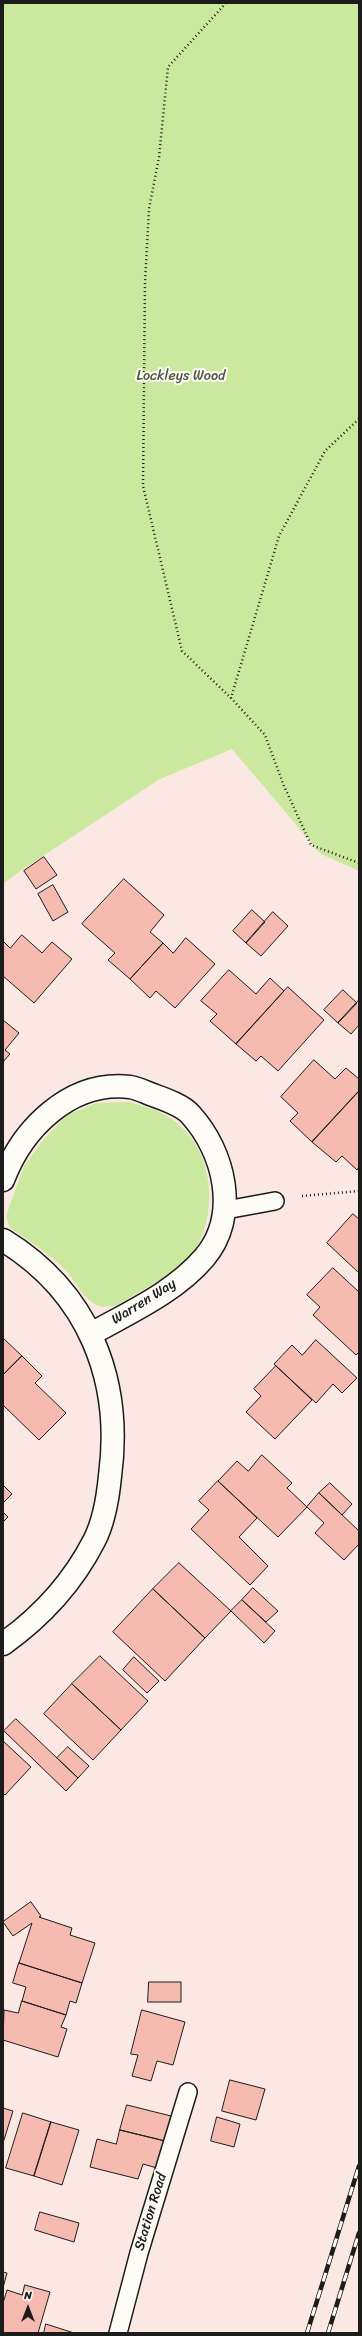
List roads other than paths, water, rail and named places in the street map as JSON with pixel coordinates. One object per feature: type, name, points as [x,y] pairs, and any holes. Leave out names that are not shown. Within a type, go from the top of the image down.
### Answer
[{"type":"street","name":"Warren Way","points":[[3,1180],[10,1162],[33,1126],[60,1104],[94,1089],[130,1087],[164,1099],[189,1114],[209,1141],[222,1173],[226,1210],[218,1235],[204,1258],[171,1288],[91,1334]]},
{"type":"street","points":[[3,1240],[19,1250],[46,1272],[71,1300],[91,1334],[106,1375],[113,1424],[112,1462],[107,1500],[95,1539],[74,1575],[49,1606],[3,1644]]},
{"type":"lane","points":[[226,1210],[274,1201]]},
{"type":"lane","name":"Station Road","points":[[118,2333],[139,2253],[188,2092]]},
{"type":"railway","points":[[307,2333],[359,2166]]},
{"type":"railway","points":[[328,2333],[359,2233]]},
{"type":"park label","name":"Lockleys Wood","points":[[181,376]]}]
